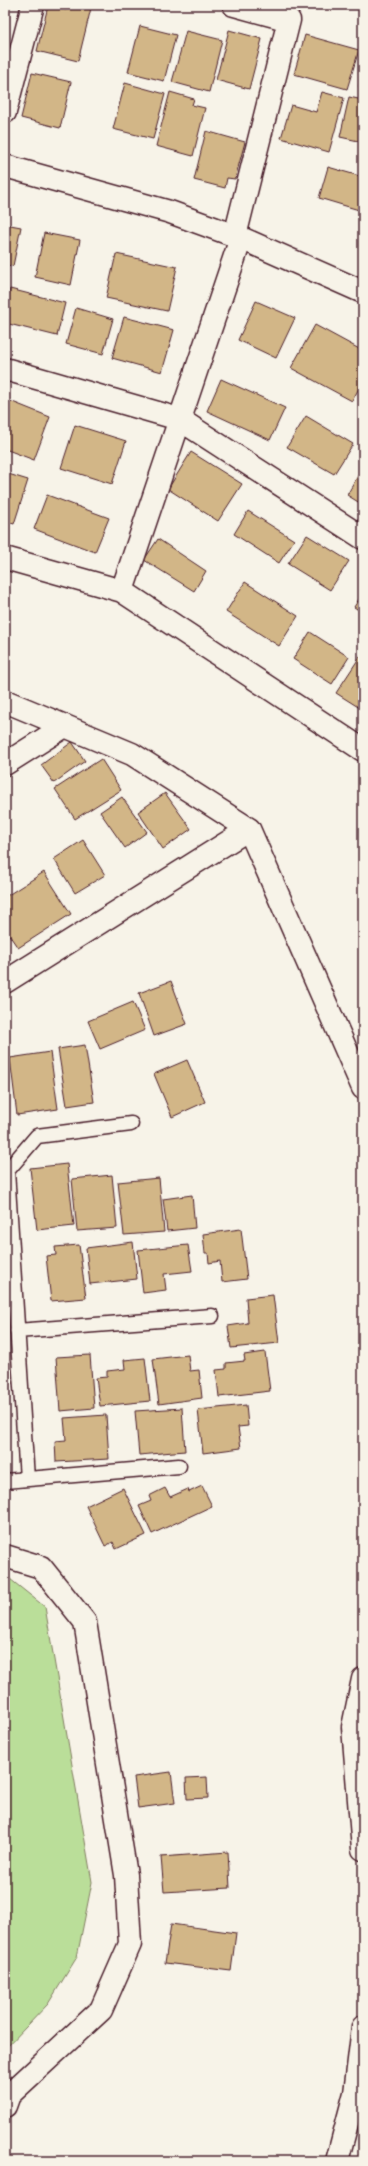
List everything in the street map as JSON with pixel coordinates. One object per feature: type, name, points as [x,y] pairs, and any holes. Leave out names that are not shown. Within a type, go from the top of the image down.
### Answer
[{"type":"street","points":[[5,112],[33,5]]},
{"type":"street","points":[[122,591],[238,237],[289,20],[234,5]]},
{"type":"street","points":[[5,166],[170,212],[238,237],[363,292]]},
{"type":"street","points":[[5,369],[179,419],[363,538]]},
{"type":"street","points":[[5,558],[122,591],[363,750]]},
{"type":"street","points":[[5,701],[132,754],[249,829],[363,1088]]},
{"type":"street","points":[[5,764],[65,726]]},
{"type":"street","points":[[5,982],[249,829]]},
{"type":"street","points":[[5,1556],[41,1567],[85,1622],[126,1875],[130,1944],[101,2010],[9,2095],[5,2106]]},
{"type":"street","points":[[363,1679],[353,1728],[363,1849]]},
{"type":"street","points":[[337,2161],[355,2093],[363,2027]]},
{"type":"lane","points":[[27,1479],[7,1171],[37,1136],[131,1124]]},
{"type":"lane","points":[[17,1330],[212,1316]]},
{"type":"lane","points":[[5,1481],[179,1466]]},
{"type":"green space","points":[[5,1575],[45,1607],[92,1882],[77,1957],[48,2004],[5,2049]]},
{"type":"building","points":[[67,5],[91,8],[78,61],[37,51],[48,6],[66,10]]},
{"type":"building","points":[[140,26],[176,35],[164,81],[128,72]]},
{"type":"building","points":[[229,30],[262,39],[249,89],[216,80]]},
{"type":"building","points":[[186,31],[222,40],[209,92],[172,82]]},
{"type":"building","points":[[305,35],[359,50],[347,89],[294,74]]},
{"type":"building","points":[[363,57],[363,87],[359,87]]},
{"type":"building","points":[[32,73],[71,82],[60,128],[21,118]]},
{"type":"building","points":[[125,83],[165,94],[153,139],[113,129]]},
{"type":"building","points":[[170,92],[194,99],[192,105],[205,108],[193,156],[156,146]]},
{"type":"building","points":[[322,92],[344,98],[329,152],[281,138],[291,105],[316,112]]},
{"type":"building","points":[[349,97],[363,100],[363,142],[340,137]]},
{"type":"building","points":[[206,131],[245,142],[235,179],[227,178],[225,188],[194,180]]},
{"type":"building","points":[[328,167],[363,177],[363,198],[359,210],[319,198]]},
{"type":"building","points":[[5,224],[21,227],[13,266],[5,265]]},
{"type":"building","points":[[44,233],[80,240],[71,285],[35,277]]},
{"type":"building","points":[[116,254],[177,267],[167,311],[106,298]]},
{"type":"building","points":[[10,289],[65,303],[57,336],[5,323],[5,310]]},
{"type":"building","points":[[256,301],[295,318],[276,358],[238,340]]},
{"type":"building","points":[[76,308],[113,319],[103,354],[66,344]]},
{"type":"building","points":[[124,317],[174,330],[162,372],[112,358]]},
{"type":"building","points":[[315,325],[363,351],[363,381],[352,401],[291,368]]},
{"type":"building","points":[[221,379],[285,408],[270,440],[207,411]]},
{"type":"building","points":[[5,399],[50,417],[34,460],[5,449]]},
{"type":"building","points":[[306,416],[353,444],[334,474],[287,447]]},
{"type":"building","points":[[75,425],[126,441],[112,484],[61,468]]},
{"type":"building","points":[[191,452],[242,484],[218,521],[168,489]]},
{"type":"building","points":[[363,467],[363,505],[347,495]]},
{"type":"building","points":[[5,473],[28,480],[14,524],[5,521]]},
{"type":"building","points":[[47,495],[109,518],[95,552],[34,529]]},
{"type":"building","points":[[248,511],[294,540],[279,563],[234,534]]},
{"type":"building","points":[[307,535],[349,561],[330,590],[288,564]]},
{"type":"building","points":[[158,539],[206,571],[194,591],[144,560]]},
{"type":"building","points":[[245,582],[298,616],[279,646],[226,612]]},
{"type":"building","points":[[363,593],[363,613],[354,607]]},
{"type":"building","points":[[310,632],[349,657],[332,684],[293,659]]},
{"type":"building","points":[[363,652],[363,710],[336,693]]},
{"type":"building","points":[[72,742],[85,761],[54,783],[41,765]]},
{"type":"building","points":[[101,759],[121,790],[75,819],[55,789]]},
{"type":"building","points":[[165,793],[191,829],[163,849],[138,812]]},
{"type":"building","points":[[122,797],[147,832],[125,848],[100,812]]},
{"type":"building","points":[[83,840],[105,875],[75,893],[54,859]]},
{"type":"building","points":[[44,872],[71,914],[18,948],[5,929],[5,897]]},
{"type":"building","points":[[171,981],[187,1024],[154,1036],[139,993]]},
{"type":"building","points":[[133,1002],[145,1030],[100,1049],[88,1021]]},
{"type":"building","points":[[85,1045],[94,1102],[67,1106],[58,1049]]},
{"type":"building","points":[[50,1052],[58,1109],[17,1115],[10,1058]]},
{"type":"building","points":[[187,1060],[205,1102],[172,1117],[154,1074]]},
{"type":"building","points":[[67,1164],[74,1226],[37,1230],[30,1168]]},
{"type":"building","points":[[112,1175],[117,1228],[77,1231],[72,1179]]},
{"type":"building","points":[[159,1178],[164,1232],[124,1235],[118,1182]]},
{"type":"building","points":[[192,1195],[195,1228],[167,1231],[163,1199]]},
{"type":"building","points":[[241,1229],[247,1279],[222,1282],[220,1261],[209,1263],[208,1253],[205,1253],[203,1234]]},
{"type":"building","points":[[133,1242],[137,1279],[90,1284],[86,1248]]},
{"type":"building","points":[[79,1245],[86,1298],[51,1301],[46,1256],[56,1255],[55,1247]]},
{"type":"building","points":[[188,1245],[192,1271],[164,1274],[166,1290],[143,1293],[138,1250]]},
{"type":"building","points":[[273,1295],[279,1343],[231,1348],[228,1326],[248,1323],[246,1298]]},
{"type":"building","points":[[265,1352],[270,1391],[219,1397],[216,1370],[226,1369],[226,1363],[245,1361],[244,1355]]},
{"type":"building","points":[[90,1355],[94,1408],[60,1411],[56,1357]]},
{"type":"building","points":[[188,1355],[190,1371],[199,1370],[202,1398],[159,1404],[153,1359]]},
{"type":"building","points":[[145,1358],[150,1401],[100,1406],[96,1378],[107,1377],[107,1371],[125,1369],[124,1360]]},
{"type":"building","points":[[246,1405],[248,1426],[238,1427],[241,1448],[203,1453],[198,1410]]},
{"type":"building","points":[[182,1408],[185,1451],[139,1455],[135,1411]]},
{"type":"building","points":[[106,1415],[109,1459],[56,1462],[55,1441],[66,1440],[64,1418]]},
{"type":"building","points":[[202,1486],[212,1506],[152,1534],[139,1506],[151,1501],[149,1496],[165,1488],[170,1497],[188,1489],[189,1492]]},
{"type":"building","points":[[123,1488],[146,1535],[116,1549],[113,1542],[105,1546],[86,1506]]},
{"type":"building","points":[[171,1772],[175,1803],[138,1808],[134,1777]]},
{"type":"building","points":[[207,1777],[208,1798],[187,1799],[186,1778]]},
{"type":"building","points":[[228,1852],[230,1888],[164,1892],[161,1857]]},
{"type":"building","points":[[171,1924],[236,1933],[231,1971],[165,1963]]}]
